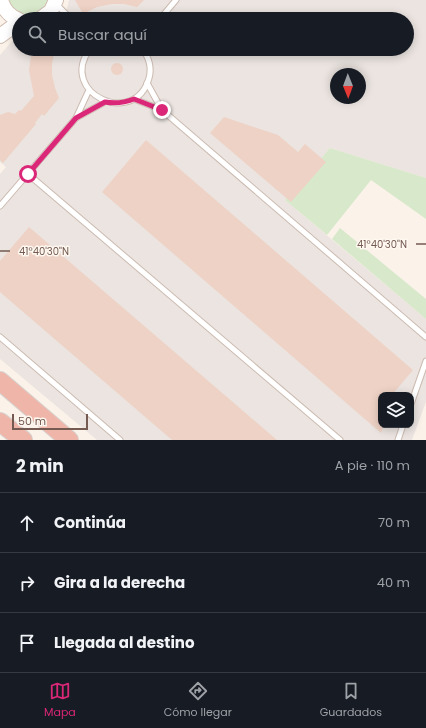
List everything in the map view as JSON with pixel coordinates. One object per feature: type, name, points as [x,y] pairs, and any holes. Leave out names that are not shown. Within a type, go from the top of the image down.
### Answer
[{"type":"highway","points":[[0,381],[69,440]]},
{"type":"highway","points":[[0,422],[23,440]]},
{"type":"street","points":[[49,12],[55,2]]},
{"type":"street","points":[[1,6],[12,16]]},
{"type":"street","points":[[0,36],[12,27]]},
{"type":"lane","points":[[166,12],[176,0]]},
{"type":"lane","points":[[55,2],[64,12]]},
{"type":"lane","points":[[86,56],[83,61],[82,70],[84,80],[89,90],[96,97],[105,102],[115,104],[125,103],[134,99],[142,92],[147,83],[150,67],[147,56]]},
{"type":"lane","points":[[147,83],[162,110]]},
{"type":"lane","points":[[0,206],[76,118],[89,90]]},
{"type":"lane","points":[[134,99],[162,110],[426,336]]},
{"type":"lane","points":[[76,118],[105,102]]},
{"type":"lane","points":[[28,174],[340,440]]},
{"type":"lane","points":[[0,337],[120,440]]},
{"type":"lane","points":[[414,395],[426,361]]},
{"type":"lane","points":[[398,440],[402,428]]},
{"type":"shaded area","points":[[69,0],[426,0],[426,178],[330,148],[285,200],[426,319],[426,402],[412,440],[97,440],[0,359],[0,174],[6,167],[0,162],[0,55],[12,41],[12,56],[414,56],[414,12],[65,12]]},
{"type":"green space","points":[[7,0],[48,0],[38,12],[16,12]]},
{"type":"green space","points":[[330,148],[426,178],[426,219],[371,180],[327,235],[285,200]]},
{"type":"green space","points":[[340,228],[426,299],[426,319],[332,239]]},
{"type":"building","points":[[75,0],[144,0],[137,7],[124,4],[112,4],[97,7],[87,12],[82,12]]},
{"type":"building","points":[[31,56],[54,56],[52,75],[59,98],[44,116],[42,114],[35,123],[36,124],[3,163],[0,160],[0,115],[8,112],[15,114],[19,110],[21,111],[34,96],[29,70]]},
{"type":"building","points":[[115,63],[119,63],[123,69],[119,75],[115,75],[111,71],[111,67]]},
{"type":"building","points":[[224,117],[278,135],[298,152],[305,144],[326,162],[291,202],[210,133]]},
{"type":"building","points":[[146,140],[413,370],[395,392],[378,392],[378,428],[383,428],[381,433],[102,192]]},
{"type":"building","points":[[29,227],[277,440],[172,440],[0,292],[0,261]]},
{"type":"route","points":[[28,174],[76,118],[105,102],[115,104],[125,103],[134,99],[162,110]]}]
